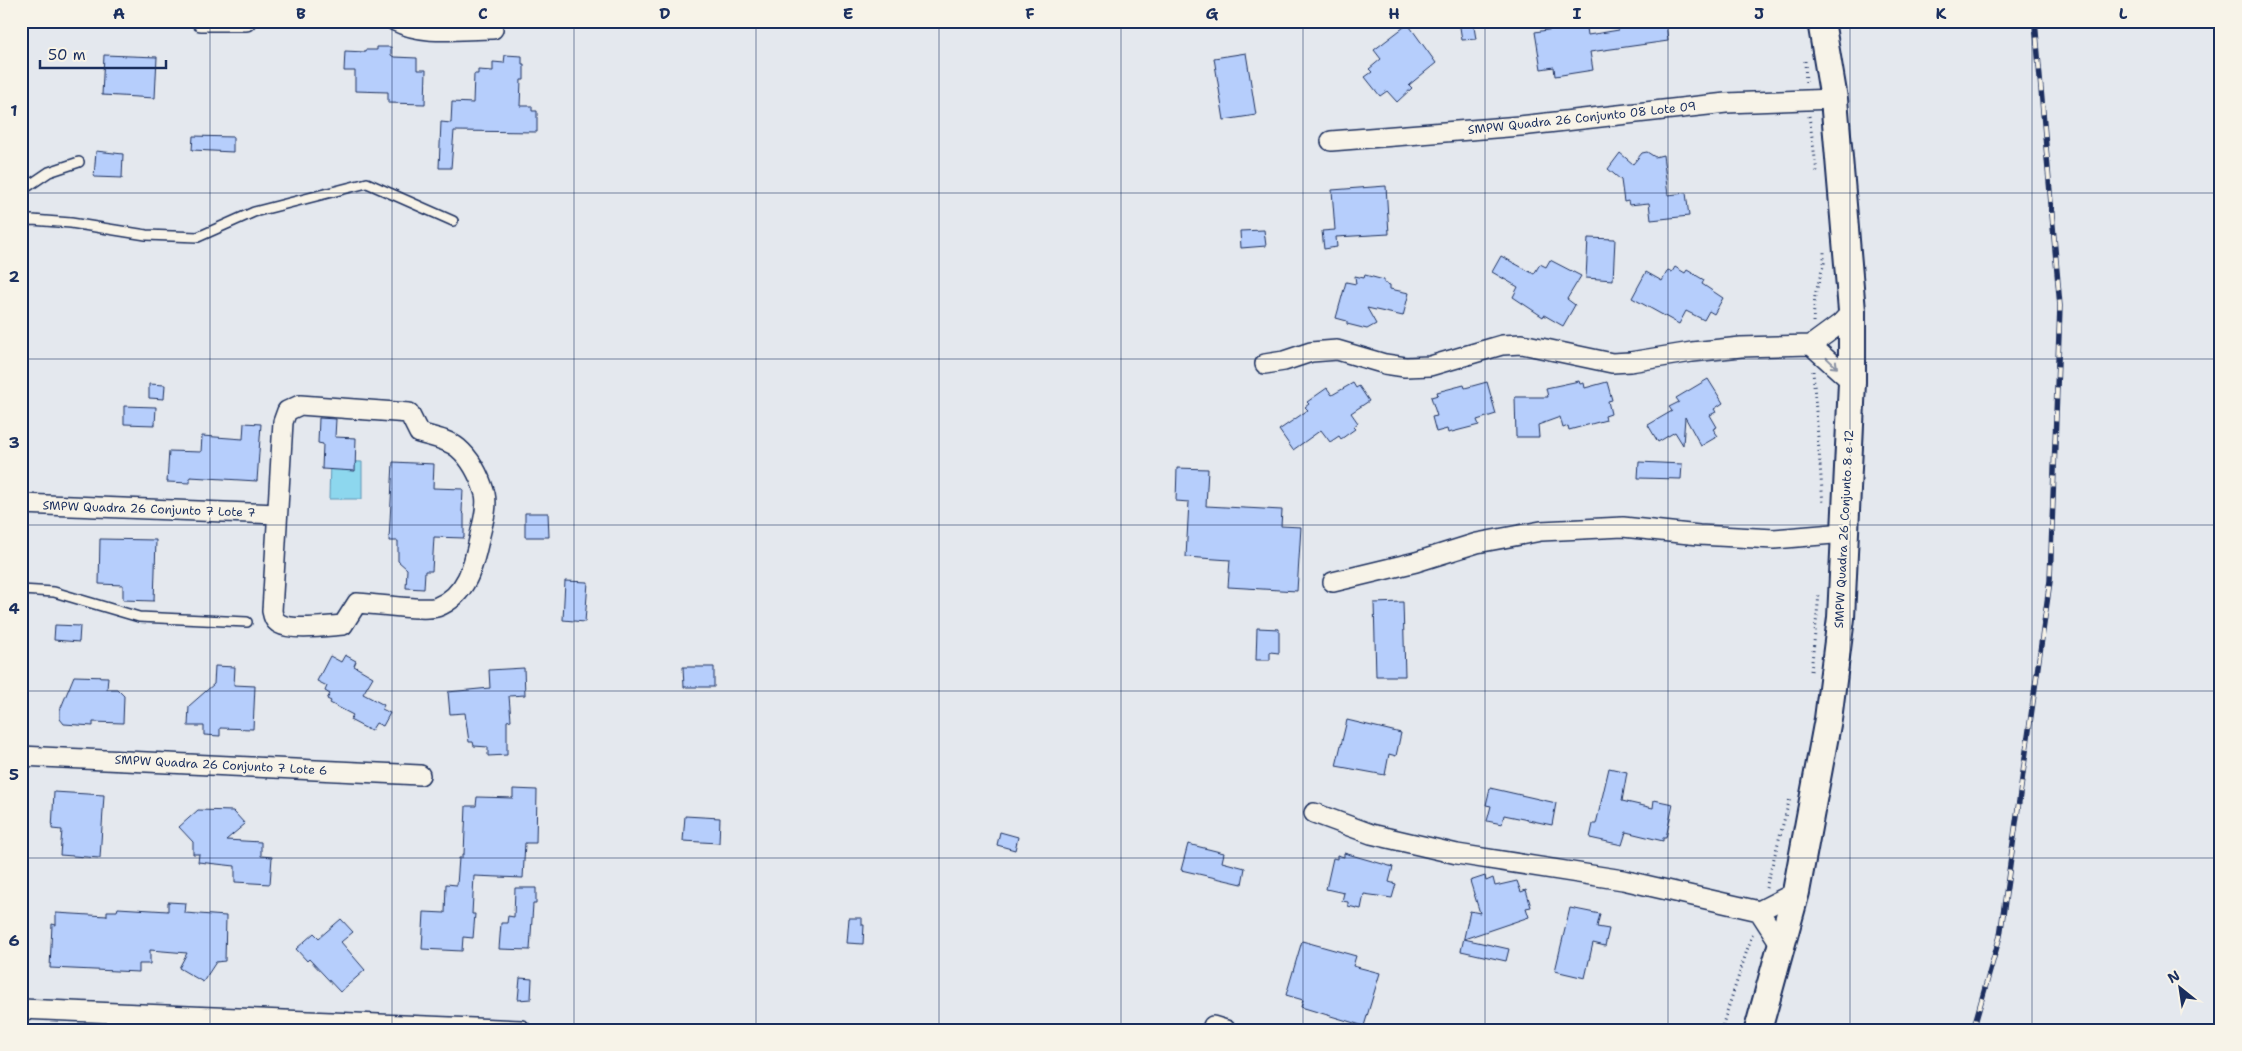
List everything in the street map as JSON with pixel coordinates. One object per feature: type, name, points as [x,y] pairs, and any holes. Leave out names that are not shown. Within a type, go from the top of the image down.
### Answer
[{"type":"street","points":[[201,21],[246,21]]},
{"type":"street","points":[[395,21],[405,27],[425,30],[493,29]]},
{"type":"street","name":"SMPW Quadra 26 Conjunto 8 e 12","points":[[1758,1030],[1796,892],[1828,719],[1840,618],[1852,382],[1852,312],[1834,99],[1820,21]]},
{"type":"street","name":"SMPW Quadra 26 Conjunto 08 Lote 09","points":[[1331,141],[1520,126],[1726,103],[1834,99]]},
{"type":"street","points":[[1265,364],[1284,361],[1311,352],[1337,350],[1385,364],[1405,367],[1430,366],[1502,345],[1522,344],[1612,362],[1630,362],[1692,352],[1741,347],[1812,345],[1852,312]]},
{"type":"street","points":[[1812,345],[1852,382]]},
{"type":"street","points":[[300,405],[409,413],[419,434],[450,442],[459,449],[478,476],[485,495],[485,513],[474,565],[467,581],[454,597],[436,607],[357,603],[343,625],[289,627],[280,624],[274,618],[272,611],[277,514],[283,422],[287,411],[300,405]]},
{"type":"street","name":"SMPW Quadra 26 Conjunto 7 Lote 7","points":[[21,504],[277,514]]},
{"type":"street","points":[[1333,582],[1416,562],[1477,543],[1541,530],[1623,527],[1699,536],[1774,539],[1845,533]]},
{"type":"street","name":"SMPW Quadra 26 Conjunto 7 Lote 6","points":[[21,756],[420,775]]},
{"type":"street","points":[[1314,813],[1371,834],[1457,854],[1623,880],[1759,911],[1796,892]]},
{"type":"street","points":[[1759,911],[1780,945]]},
{"type":"street","points":[[21,1009],[521,1030]]},
{"type":"lane","points":[[21,191],[49,172],[79,162]]},
{"type":"lane","points":[[21,221],[71,223],[146,235],[198,237],[254,212],[367,182],[453,221]]},
{"type":"lane","points":[[21,590],[54,592],[139,617],[246,622]]},
{"type":"water","points":[[330,461],[362,462],[362,499],[329,499]]},
{"type":"building","points":[[1459,21],[1473,21],[1476,39],[1462,40]]},
{"type":"building","points":[[1559,21],[1586,21],[1588,35],[1619,30],[1619,21],[1666,21],[1668,41],[1590,52],[1593,70],[1555,76],[1554,67],[1541,69],[1535,32],[1560,28]]},
{"type":"building","points":[[1408,24],[1436,63],[1409,85],[1412,88],[1397,102],[1387,91],[1380,96],[1365,77],[1372,72],[1369,69],[1381,59],[1374,50]]},
{"type":"building","points":[[377,47],[391,47],[391,55],[394,57],[417,58],[417,70],[426,70],[425,104],[388,103],[388,92],[355,91],[355,71],[344,71],[345,51],[365,52],[365,50],[377,50]]},
{"type":"building","points":[[1246,53],[1256,115],[1224,120],[1214,58]]},
{"type":"building","points":[[104,55],[157,57],[155,98],[102,95]]},
{"type":"building","points":[[505,55],[522,56],[524,80],[521,80],[520,106],[532,106],[532,111],[537,111],[537,132],[454,131],[451,168],[439,168],[441,122],[451,123],[452,102],[473,103],[474,74],[478,74],[478,70],[493,71],[493,62],[504,63]]},
{"type":"building","points":[[193,136],[233,137],[233,152],[192,150]]},
{"type":"building","points":[[96,151],[123,154],[122,178],[94,177]]},
{"type":"building","points":[[1647,152],[1655,157],[1663,155],[1668,195],[1686,193],[1689,216],[1651,220],[1649,203],[1629,205],[1628,201],[1624,202],[1621,180],[1608,169],[1620,153],[1633,164],[1642,153]]},
{"type":"building","points":[[1386,186],[1389,234],[1336,237],[1337,247],[1324,249],[1322,231],[1335,230],[1332,190]]},
{"type":"building","points":[[1264,230],[1266,246],[1241,248],[1240,231]]},
{"type":"building","points":[[1588,238],[1615,239],[1613,280],[1586,278]]},
{"type":"building","points":[[1501,256],[1534,274],[1540,264],[1546,267],[1550,260],[1581,276],[1567,299],[1575,305],[1563,326],[1544,315],[1543,317],[1513,297],[1518,287],[1492,272]]},
{"type":"building","points":[[1675,267],[1685,273],[1687,270],[1704,280],[1702,284],[1723,298],[1714,314],[1709,311],[1704,320],[1686,311],[1679,324],[1632,298],[1646,272],[1662,281],[1668,270],[1672,272]]},
{"type":"building","points":[[1365,275],[1384,280],[1384,283],[1390,285],[1390,289],[1409,293],[1403,316],[1367,308],[1376,324],[1367,329],[1347,324],[1347,321],[1336,318],[1346,282],[1356,284],[1355,276],[1364,278]]},
{"type":"building","points":[[1708,379],[1723,403],[1714,409],[1716,412],[1710,415],[1717,427],[1713,429],[1718,436],[1701,446],[1685,417],[1683,445],[1675,432],[1658,442],[1648,425],[1672,411],[1669,407],[1679,402],[1676,398]]},
{"type":"building","points":[[1579,381],[1580,384],[1584,383],[1585,388],[1607,382],[1612,400],[1608,401],[1611,414],[1605,416],[1606,420],[1569,430],[1568,426],[1563,428],[1560,417],[1538,425],[1539,437],[1516,437],[1515,397],[1548,397],[1546,388]]},
{"type":"building","points":[[1487,382],[1496,414],[1477,420],[1479,425],[1448,433],[1447,429],[1436,432],[1432,417],[1437,416],[1431,397],[1438,395],[1437,392],[1464,385],[1465,388]]},
{"type":"building","points":[[1353,383],[1356,388],[1359,386],[1369,401],[1351,413],[1358,423],[1353,427],[1355,429],[1341,439],[1339,436],[1330,442],[1321,430],[1293,450],[1279,430],[1308,410],[1305,407],[1309,404],[1307,402],[1327,388],[1332,395]]},
{"type":"building","points":[[149,384],[165,385],[164,399],[149,398]]},
{"type":"building","points":[[124,406],[156,407],[155,425],[124,424]]},
{"type":"building","points":[[319,418],[336,419],[335,437],[356,438],[355,471],[322,469],[323,444],[318,443]]},
{"type":"building","points":[[244,423],[261,424],[257,481],[190,477],[190,483],[167,482],[169,451],[201,452],[202,436],[243,439]]},
{"type":"building","points":[[393,462],[434,464],[433,488],[463,489],[464,538],[434,537],[432,571],[425,571],[424,589],[406,588],[407,569],[398,561],[398,541],[389,541]]},
{"type":"building","points":[[1639,462],[1682,464],[1681,479],[1638,478]]},
{"type":"building","points":[[1177,468],[1208,469],[1206,506],[1282,510],[1281,526],[1301,527],[1297,591],[1228,587],[1230,560],[1186,557],[1189,502],[1176,501]]},
{"type":"building","points":[[525,513],[548,513],[549,537],[525,537]]},
{"type":"building","points":[[100,539],[156,540],[154,601],[123,600],[123,585],[99,584]]},
{"type":"building","points":[[565,581],[588,582],[585,622],[563,620]]},
{"type":"building","points":[[1403,602],[1405,676],[1376,676],[1374,603]]},
{"type":"building","points":[[55,625],[80,626],[79,642],[54,640]]},
{"type":"building","points":[[1257,628],[1279,629],[1279,653],[1270,652],[1270,660],[1256,660]]},
{"type":"building","points":[[345,655],[356,661],[354,666],[373,677],[363,694],[384,705],[382,709],[390,713],[383,726],[376,723],[371,731],[350,720],[353,715],[330,703],[331,701],[327,699],[330,694],[325,691],[327,686],[317,681],[330,656],[341,662]]},
{"type":"building","points":[[215,666],[235,667],[234,685],[255,686],[253,729],[220,728],[220,736],[204,735],[204,726],[188,726],[189,706],[214,684]]},
{"type":"building","points":[[683,667],[714,667],[714,687],[684,687]]},
{"type":"building","points":[[524,668],[525,695],[509,696],[511,720],[507,721],[507,755],[488,756],[488,747],[474,746],[473,742],[469,742],[465,713],[450,714],[448,692],[490,688],[489,670]]},
{"type":"building","points":[[74,676],[108,677],[107,689],[117,689],[124,696],[123,723],[93,722],[93,726],[64,724],[60,719],[60,710]]},
{"type":"building","points":[[1347,720],[1401,733],[1396,756],[1389,754],[1385,775],[1336,766]]},
{"type":"building","points":[[1609,768],[1627,772],[1622,801],[1653,808],[1654,800],[1673,804],[1666,838],[1663,838],[1663,841],[1626,832],[1622,845],[1590,838],[1593,824],[1596,824]]},
{"type":"building","points":[[1490,788],[1556,803],[1552,825],[1504,815],[1502,824],[1487,821],[1491,806],[1486,805]]},
{"type":"building","points":[[513,789],[537,790],[536,843],[525,843],[523,878],[474,876],[472,914],[475,914],[473,938],[463,937],[462,951],[422,949],[424,912],[445,913],[446,884],[457,885],[459,858],[462,858],[462,854],[464,854],[466,806],[476,806],[477,797],[513,798]]},
{"type":"building","points":[[54,792],[104,795],[100,858],[60,855],[62,830],[52,829]]},
{"type":"building","points":[[198,810],[233,811],[235,813],[245,824],[226,840],[261,842],[261,856],[272,857],[270,884],[235,882],[235,866],[198,862],[199,854],[193,854],[193,842],[179,827]]},
{"type":"building","points":[[685,816],[720,818],[719,843],[683,841]]},
{"type":"building","points":[[1000,832],[1018,837],[1015,850],[997,845]]},
{"type":"building","points":[[1188,844],[1224,853],[1222,862],[1245,868],[1242,884],[1181,870]]},
{"type":"building","points":[[1344,853],[1393,867],[1389,882],[1396,884],[1392,898],[1364,894],[1361,909],[1348,906],[1348,902],[1342,901],[1344,893],[1326,889],[1333,858],[1337,859],[1337,855],[1344,857]]},
{"type":"building","points":[[1485,876],[1486,881],[1493,878],[1495,886],[1517,881],[1521,892],[1526,890],[1531,907],[1526,908],[1529,917],[1464,939],[1509,949],[1506,961],[1461,951],[1470,911],[1480,913],[1470,881]]},
{"type":"building","points":[[515,888],[536,888],[536,904],[533,904],[530,950],[499,949],[501,923],[507,923],[508,916],[514,917]]},
{"type":"building","points":[[168,902],[186,903],[185,913],[226,916],[225,961],[216,962],[203,982],[179,968],[187,953],[150,950],[150,964],[139,964],[139,972],[50,968],[52,924],[56,925],[56,913],[107,916],[107,911],[117,911],[118,908],[168,911]]},
{"type":"building","points":[[1570,908],[1600,914],[1597,927],[1609,929],[1605,946],[1593,943],[1585,978],[1555,971]]},
{"type":"building","points":[[849,918],[862,918],[862,925],[864,925],[863,944],[847,943]]},
{"type":"building","points":[[341,919],[353,932],[341,942],[365,970],[340,992],[309,959],[307,961],[296,949],[314,933],[319,938]]},
{"type":"building","points":[[1302,941],[1356,956],[1353,966],[1380,973],[1364,1026],[1301,1007],[1303,1000],[1286,995]]},
{"type":"building","points":[[520,978],[532,979],[531,999],[518,1000]]},
{"type":"railway","points":[[1973,1030],[2000,936],[2050,581],[2060,306],[2035,21]]}]
